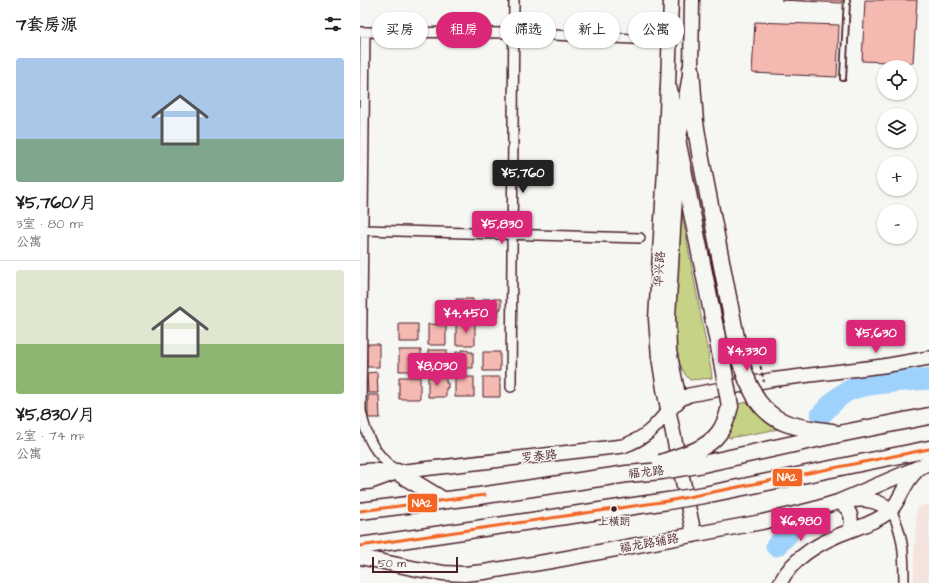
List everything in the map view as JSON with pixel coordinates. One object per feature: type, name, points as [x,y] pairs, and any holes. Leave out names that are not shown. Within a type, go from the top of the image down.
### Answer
[{"type":"highway","points":[[691,69],[695,122],[701,159],[741,363],[750,386],[764,410],[776,419],[796,427],[840,434]]},
{"type":"highway","points":[[669,90],[678,144],[730,406],[727,419],[721,432],[697,458]]},
{"type":"highway","name":"福龙路","points":[[360,511],[627,474],[697,458],[840,434],[929,416]]},
{"type":"highway","points":[[360,546],[704,495],[929,449]]},
{"type":"highway","points":[[397,472],[443,500]]},
{"type":"main road","name":"华兴路","points":[[671,0],[669,90],[656,319],[659,356],[668,410],[694,535]]},
{"type":"main road","name":"华兴路","points":[[679,400],[669,351],[668,317],[678,144],[691,69],[692,0]]},
{"type":"main road","points":[[668,410],[679,400]]},
{"type":"main road","name":"福龙路辅路","points":[[360,557],[417,569],[464,574],[551,561],[762,522],[838,502],[926,464]]},
{"type":"main road","points":[[838,502],[853,499],[866,499],[875,501],[891,510]]},
{"type":"street","points":[[514,0],[514,12]]},
{"type":"street","points":[[397,472],[381,458],[370,443],[361,411],[364,230],[363,32],[500,33]]},
{"type":"street","points":[[556,35],[628,39]]},
{"type":"street","points":[[511,387],[514,48]]},
{"type":"street","points":[[364,230],[640,238]]},
{"type":"street","points":[[679,400],[689,395],[770,380],[883,366],[929,358]]},
{"type":"street","name":"罗泰路","points":[[360,471],[371,470],[397,472],[623,446],[634,442],[646,434],[668,410]]},
{"type":"street","points":[[780,583],[791,567],[803,555],[818,545],[850,530],[875,521],[891,510],[911,478],[926,464]]},
{"type":"street","name":"罗泰路","points":[[360,483],[371,482],[397,472]]},
{"type":"street","points":[[838,502],[844,505],[851,515],[852,521],[850,530]]},
{"type":"street","points":[[891,510],[900,529],[904,583]]},
{"type":"lane","points":[[843,78],[847,0]]},
{"type":"path","points":[[759,359],[764,382]]},
{"type":"shaded area","points":[[929,504],[929,583],[914,583],[917,507]]},
{"type":"green space","points":[[681,210],[712,378],[690,380],[683,371],[676,345],[675,315]]},
{"type":"green space","points":[[752,401],[779,426],[779,429],[729,438],[728,432],[738,404]]},
{"type":"building","points":[[781,0],[842,0],[842,3]]},
{"type":"building","points":[[865,0],[917,0],[913,60],[862,61]]},
{"type":"building","points":[[755,22],[839,25],[837,77],[752,73]]},
{"type":"building","points":[[456,299],[473,299],[473,318],[456,318]]},
{"type":"building","points":[[483,299],[501,299],[501,309],[499,309],[498,316],[483,318]]},
{"type":"building","points":[[399,324],[418,324],[418,342],[399,342]]},
{"type":"building","points":[[428,324],[446,325],[446,345],[428,345]]},
{"type":"building","points":[[456,324],[475,324],[475,345],[456,345]]},
{"type":"building","points":[[367,344],[379,344],[379,367],[367,367]]},
{"type":"building","points":[[399,350],[421,350],[420,371],[399,371]]},
{"type":"building","points":[[428,350],[447,350],[447,371],[428,371]]},
{"type":"building","points":[[462,350],[473,352],[473,368],[455,368],[456,352],[462,352]]},
{"type":"building","points":[[483,352],[500,352],[500,371],[483,371]]},
{"type":"building","points":[[377,372],[378,393],[368,393],[367,373]]},
{"type":"building","points":[[399,377],[420,377],[420,399],[399,399]]},
{"type":"building","points":[[428,377],[446,377],[448,388],[446,388],[446,397],[428,397]]},
{"type":"building","points":[[455,377],[474,377],[474,397],[455,397]]},
{"type":"building","points":[[483,377],[500,377],[500,397],[483,397]]},
{"type":"building","points":[[368,395],[379,395],[380,418],[368,418]]},
{"type":"waterway","points":[[821,415],[839,397],[854,389],[874,384],[929,379]]},
{"type":"waterway","points":[[776,546],[787,535],[793,525]]},
{"type":"transit line","name":"NA2","points":[[360,546],[668,501],[929,449]]},
{"type":"transit line","name":"NA2","points":[[360,511],[485,495]]},
{"type":"place","name":"上横朗","points":[[614,509]]}]
